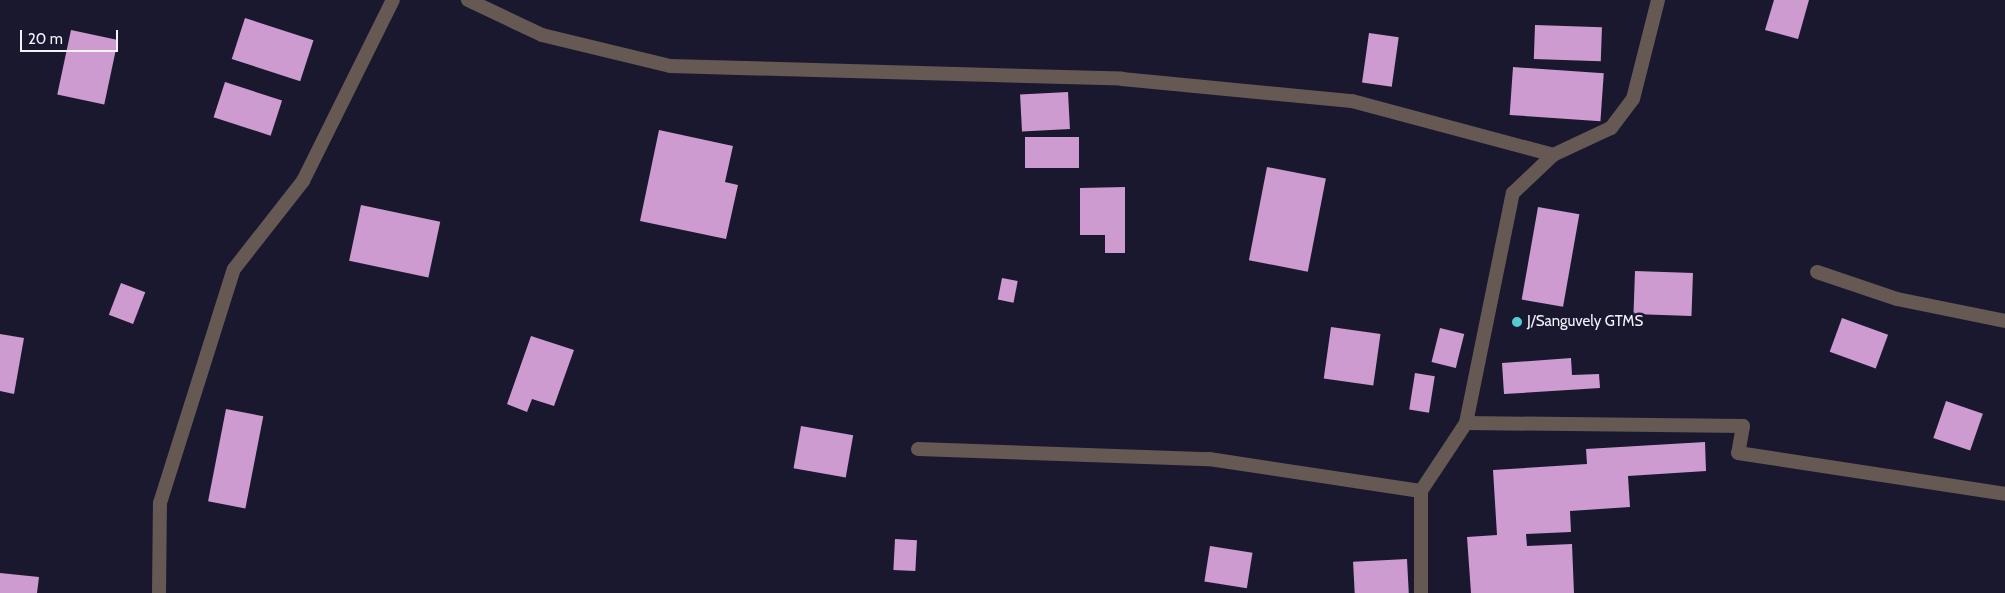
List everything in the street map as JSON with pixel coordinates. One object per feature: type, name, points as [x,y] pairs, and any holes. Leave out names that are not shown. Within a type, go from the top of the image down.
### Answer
[{"type":"street","points":[[159,593],[160,503],[234,269],[303,181],[393,0]]},
{"type":"street","points":[[468,0],[542,34],[670,66],[1122,78],[1352,101],[1553,155]]},
{"type":"street","points":[[1421,593],[1421,491],[1466,423],[1513,193],[1553,155],[1611,128],[1633,99],[1658,0]]},
{"type":"street","points":[[1818,272],[1897,299],[2005,321]]},
{"type":"street","points":[[1466,423],[1742,426],[1738,453],[2005,494]]},
{"type":"street","points":[[918,449],[1209,459],[1421,491]]},
{"type":"building","points":[[1774,0],[1809,0],[1798,39],[1765,30]]},
{"type":"building","points":[[245,18],[313,40],[300,81],[232,59]]},
{"type":"building","points":[[1535,25],[1602,27],[1601,61],[1534,59]]},
{"type":"building","points":[[71,30],[118,40],[104,105],[57,95]]},
{"type":"building","points":[[1369,33],[1399,37],[1392,87],[1362,83]]},
{"type":"building","points":[[1513,67],[1604,73],[1600,121],[1510,115]]},
{"type":"building","points":[[225,82],[282,101],[271,136],[214,117]]},
{"type":"building","points":[[1068,92],[1070,129],[1022,131],[1020,95]]},
{"type":"building","points":[[659,130],[733,146],[725,182],[738,185],[726,239],[640,221]]},
{"type":"building","points":[[1025,137],[1079,137],[1079,168],[1025,168]]},
{"type":"building","points":[[1267,167],[1326,178],[1308,272],[1249,260]]},
{"type":"building","points":[[1125,187],[1125,253],[1105,253],[1105,235],[1080,235],[1080,188]]},
{"type":"building","points":[[361,205],[440,222],[428,278],[349,261]]},
{"type":"building","points":[[1538,207],[1579,214],[1563,307],[1522,300]]},
{"type":"building","points":[[1635,271],[1693,273],[1691,316],[1633,314]]},
{"type":"building","points":[[1002,278],[1018,281],[1014,303],[998,300]]},
{"type":"building","points":[[121,283],[145,292],[133,324],[109,315]]},
{"type":"building","points":[[1842,318],[1888,335],[1876,369],[1830,352]]},
{"type":"building","points":[[1331,327],[1381,334],[1373,385],[1324,378]]},
{"type":"building","points":[[1440,328],[1464,334],[1456,368],[1432,362]]},
{"type":"building","points":[[0,334],[24,338],[14,394],[0,391]]},
{"type":"building","points":[[531,336],[574,350],[554,406],[532,399],[527,412],[507,404]]},
{"type":"building","points":[[1571,358],[1572,375],[1599,374],[1600,388],[1504,394],[1502,363]]},
{"type":"building","points":[[1415,373],[1435,376],[1429,413],[1409,410]]},
{"type":"building","points":[[1946,401],[1983,414],[1970,451],[1933,438]]},
{"type":"building","points":[[226,409],[263,416],[245,509],[208,501]]},
{"type":"building","points":[[801,426],[853,435],[846,478],[794,468]]},
{"type":"building","points":[[1705,442],[1706,471],[1628,476],[1630,507],[1570,511],[1571,532],[1526,534],[1527,546],[1572,544],[1574,593],[1471,593],[1467,537],[1497,535],[1493,470],[1587,464],[1586,449]]},
{"type":"building","points":[[895,539],[917,540],[915,571],[893,570]]},
{"type":"building","points":[[1210,546],[1252,553],[1247,588],[1204,582]]},
{"type":"building","points":[[1407,559],[1409,593],[1355,593],[1353,562]]},
{"type":"building","points":[[0,573],[39,577],[37,593],[0,593]]},
{"type":"place","name":"J/Sanguvely GTMS","points":[[1517,322]]}]
